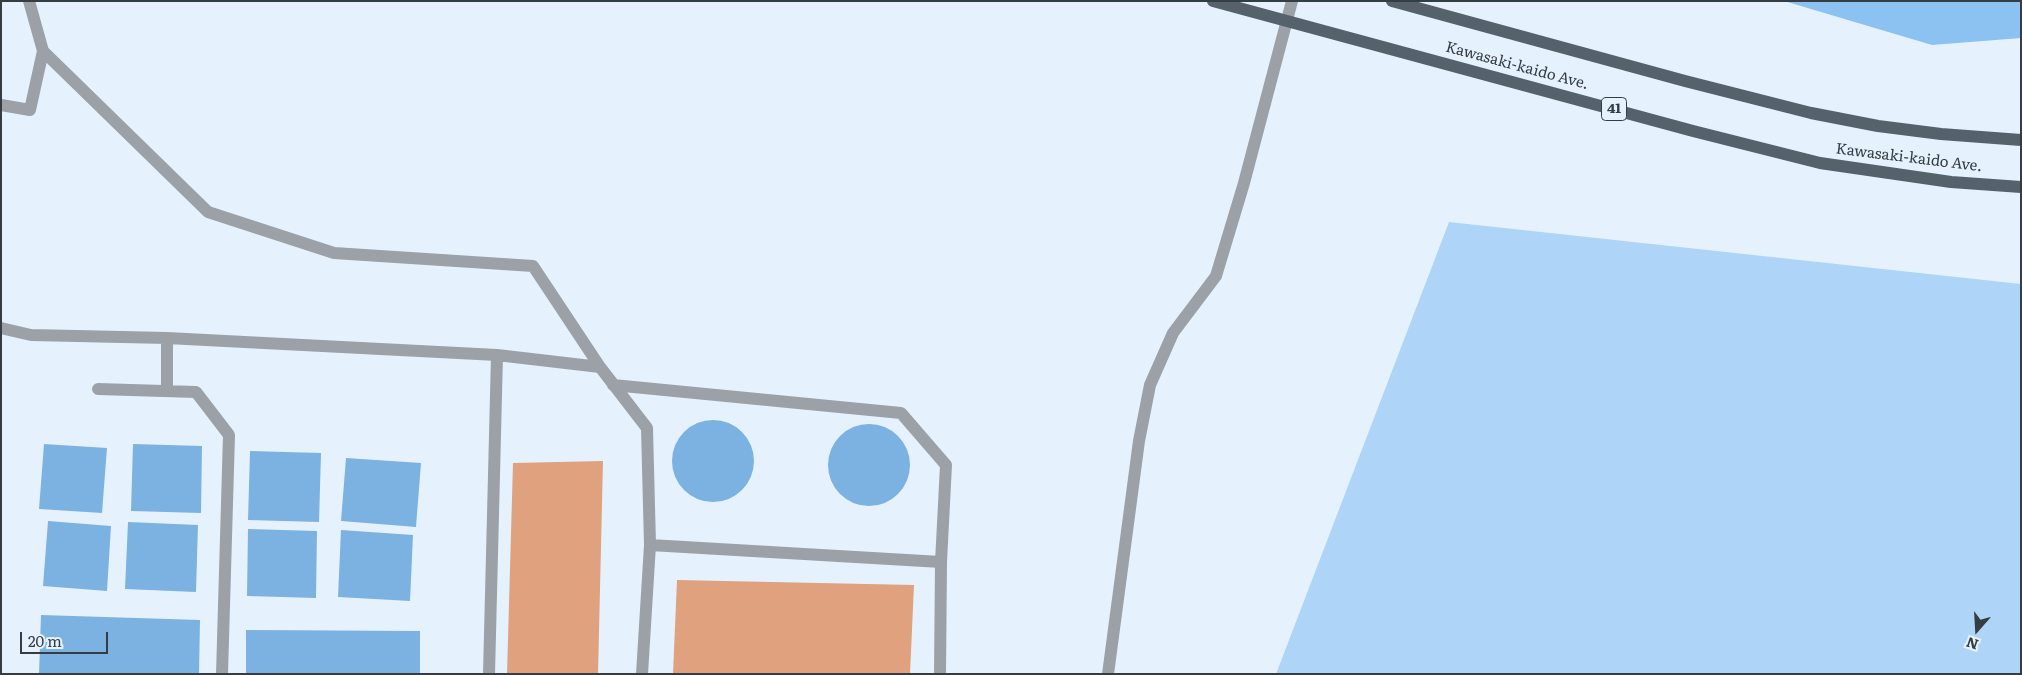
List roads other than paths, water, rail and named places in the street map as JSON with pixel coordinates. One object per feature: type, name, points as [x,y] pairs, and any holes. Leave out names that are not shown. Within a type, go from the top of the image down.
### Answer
[{"type":"main road","name":"Kawasaki-kaido Ave.","points":[[1213,1],[1693,131],[1820,163],[1951,182],[2021,187]]},
{"type":"main road","name":"Kawasaki-kaido Ave.","points":[[1392,1],[1685,81],[1811,113],[1878,126],[1932,133],[2021,140]]},
{"type":"lane","points":[[1,105],[30,110],[43,51],[29,1]]},
{"type":"lane","points":[[1108,674],[1139,441],[1150,385],[1173,332],[1216,276],[1244,183],[1292,1]]},
{"type":"lane","points":[[43,51],[208,212],[334,253],[533,266],[600,367],[647,428],[650,545],[642,674]]},
{"type":"lane","points":[[1,328],[30,335],[167,338],[497,355],[600,367]]},
{"type":"lane","points":[[167,338],[167,390]]},
{"type":"lane","points":[[489,674],[497,355]]},
{"type":"lane","points":[[613,385],[901,413],[946,465],[941,562],[940,674]]},
{"type":"lane","points":[[98,389],[196,392],[229,435],[222,674]]},
{"type":"lane","points":[[650,545],[941,562]]}]
